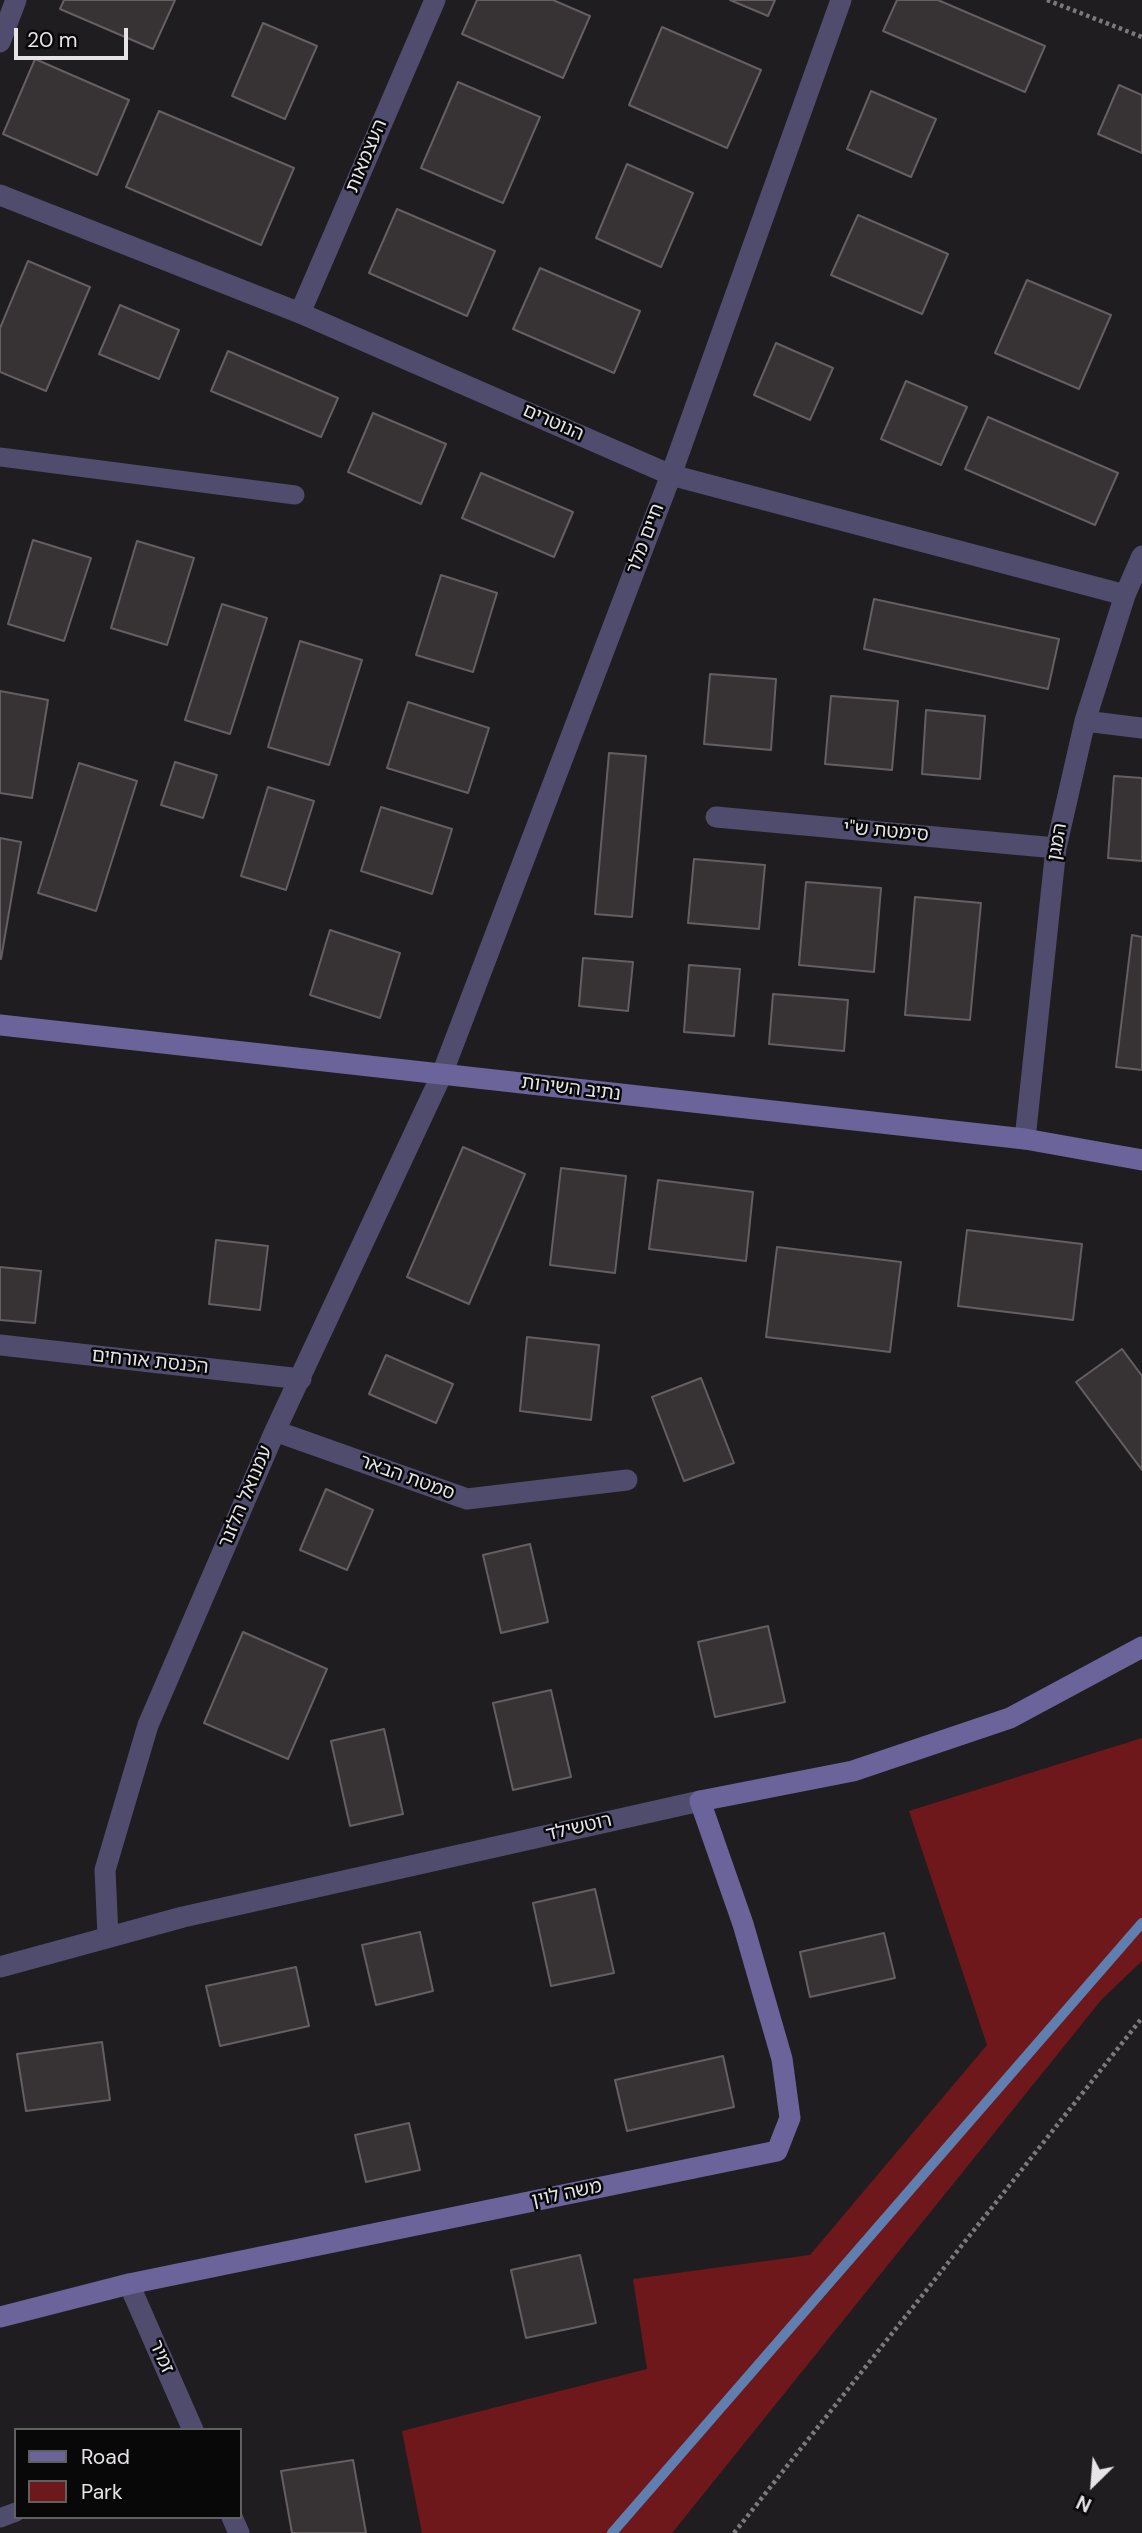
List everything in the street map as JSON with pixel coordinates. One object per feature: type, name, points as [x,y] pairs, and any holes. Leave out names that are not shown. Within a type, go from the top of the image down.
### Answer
[{"type":"main road","name":"נתיב השירות","points":[[0,1025],[1025,1139],[1142,1160]]},
{"type":"main road","name":"רוטשילד","points":[[700,1801],[853,1771],[1010,1718],[1142,1647]]},
{"type":"main road","name":"משה לוין","points":[[0,2317],[129,2284],[777,2151],[790,2118],[782,2059],[743,1924],[700,1801]]},
{"type":"street","points":[[0,42],[16,0]]},
{"type":"street","name":"העצמאות","points":[[300,313],[435,0]]},
{"type":"street","name":"חיים מלר","points":[[442,1074],[671,474],[841,0]]},
{"type":"street","name":"הנוטרים","points":[[0,195],[300,313],[671,474],[1125,595]]},
{"type":"street","name":"המגן","points":[[1025,1139],[1056,848],[1085,721],[1125,595],[1142,556]]},
{"type":"street","points":[[1085,721],[1142,729]]},
{"type":"street","name":"סימטת ש\"י","points":[[716,817],[1056,848]]},
{"type":"street","name":"עמנואל הלזנר","points":[[108,1936],[105,1870],[148,1725],[275,1431],[442,1074]]},
{"type":"street","name":"הכנסת אורחים","points":[[0,1345],[301,1379]]},
{"type":"street","name":"סמטת הבאר","points":[[275,1431],[467,1500],[627,1480]]},
{"type":"street","name":"רוטשילד","points":[[0,1967],[108,1936],[700,1801]]},
{"type":"street","name":"זמיר","points":[[129,2284],[192,2428]]},
{"type":"lane","points":[[0,457],[295,495]]},
{"type":"path","points":[[1047,0],[1142,37]]},
{"type":"path","points":[[734,2533],[1142,2018]]},
{"type":"green space","points":[[1142,1738],[1142,1961],[1102,1999],[672,2533],[422,2533],[402,2431],[647,2369],[633,2279],[810,2255],[987,2045],[909,1811]]},
{"type":"building","points":[[64,0],[175,0],[153,49],[60,9]]},
{"type":"building","points":[[477,0],[553,0],[590,16],[563,78],[462,34]]},
{"type":"building","points":[[730,0],[775,0],[768,16]]},
{"type":"building","points":[[897,0],[938,0],[1045,46],[1025,92],[883,31]]},
{"type":"building","points":[[263,23],[317,46],[285,119],[232,96]]},
{"type":"building","points":[[662,27],[761,70],[727,148],[629,105]]},
{"type":"building","points":[[35,59],[129,100],[97,175],[3,134]]},
{"type":"building","points":[[458,82],[540,117],[503,203],[421,168]]},
{"type":"building","points":[[1119,85],[1142,95],[1142,153],[1098,134]]},
{"type":"building","points":[[871,91],[936,119],[911,177],[847,149]]},
{"type":"building","points":[[159,111],[294,168],[261,245],[126,187]]},
{"type":"building","points":[[627,164],[693,193],[661,267],[596,238]]},
{"type":"building","points":[[397,209],[495,251],[467,316],[369,273]]},
{"type":"building","points":[[858,215],[948,254],[922,314],[831,275]]},
{"type":"building","points":[[28,261],[90,287],[46,391],[0,372],[0,328]]},
{"type":"building","points":[[540,268],[640,311],[614,373],[513,329]]},
{"type":"building","points":[[1027,280],[1111,315],[1079,389],[995,353]]},
{"type":"building","points":[[120,305],[179,330],[159,379],[99,354]]},
{"type":"building","points":[[776,343],[833,368],[810,420],[754,395]]},
{"type":"building","points":[[228,351],[338,398],[321,437],[211,391]]},
{"type":"building","points":[[906,381],[967,407],[941,465],[881,439]]},
{"type":"building","points":[[373,413],[446,444],[421,504],[348,472]]},
{"type":"building","points":[[988,417],[1118,473],[1095,525],[965,469]]},
{"type":"building","points":[[481,473],[573,512],[554,557],[462,518]]},
{"type":"building","points":[[33,540],[91,558],[64,641],[8,624]]},
{"type":"building","points":[[137,541],[194,558],[167,645],[111,628]]},
{"type":"building","points":[[441,575],[497,593],[473,672],[416,655]]},
{"type":"building","points":[[874,599],[1059,639],[1048,689],[864,649]]},
{"type":"building","points":[[222,604],[267,618],[230,734],[185,720]]},
{"type":"building","points":[[300,641],[362,660],[329,765],[268,747]]},
{"type":"building","points":[[710,674],[776,679],[771,750],[704,744]]},
{"type":"building","points":[[0,691],[48,700],[32,798],[0,793]]},
{"type":"building","points":[[831,696],[898,701],[892,770],[825,764]]},
{"type":"building","points":[[408,702],[489,728],[468,793],[387,768]]},
{"type":"building","points":[[926,710],[985,716],[980,779],[922,774]]},
{"type":"building","points":[[609,753],[646,756],[632,917],[595,914]]},
{"type":"building","points":[[175,762],[217,775],[203,818],[161,805]]},
{"type":"building","points":[[79,763],[137,781],[96,911],[38,893]]},
{"type":"building","points":[[1114,776],[1142,778],[1142,861],[1108,858]]},
{"type":"building","points":[[268,787],[314,801],[286,890],[241,876]]},
{"type":"building","points":[[381,807],[452,829],[432,894],[361,871]]},
{"type":"building","points":[[0,838],[21,842],[1,959],[0,959]]},
{"type":"building","points":[[694,859],[765,865],[759,929],[688,923]]},
{"type":"building","points":[[806,882],[881,888],[874,972],[799,965]]},
{"type":"building","points":[[915,897],[981,903],[970,1020],[905,1015]]},
{"type":"building","points":[[330,930],[400,953],[380,1018],[310,995]]},
{"type":"building","points":[[1132,935],[1142,937],[1142,1070],[1116,1067]]},
{"type":"building","points":[[583,958],[633,962],[628,1011],[579,1006]]},
{"type":"building","points":[[689,965],[740,969],[734,1036],[684,1032]]},
{"type":"building","points":[[773,994],[848,1000],[844,1051],[769,1044]]},
{"type":"building","points":[[463,1147],[525,1174],[469,1304],[407,1277]]},
{"type":"building","points":[[561,1168],[626,1176],[615,1273],[550,1265]]},
{"type":"building","points":[[658,1180],[753,1192],[746,1261],[649,1249]]},
{"type":"building","points":[[967,1230],[1082,1244],[1073,1320],[958,1306]]},
{"type":"building","points":[[216,1240],[268,1246],[260,1310],[209,1304]]},
{"type":"building","points":[[777,1247],[901,1262],[890,1352],[766,1337]]},
{"type":"building","points":[[0,1267],[41,1271],[35,1323],[0,1320]]},
{"type":"building","points":[[527,1337],[599,1345],[591,1420],[520,1411]]},
{"type":"building","points":[[1122,1349],[1142,1376],[1142,1470],[1076,1382]]},
{"type":"building","points":[[386,1355],[453,1384],[436,1423],[369,1394]]},
{"type":"building","points":[[701,1378],[734,1463],[684,1481],[652,1397]]},
{"type":"building","points":[[326,1489],[373,1510],[347,1570],[300,1550]]},
{"type":"building","points":[[530,1544],[548,1622],[501,1633],[483,1555]]},
{"type":"building","points":[[768,1626],[785,1702],[715,1717],[698,1642]]},
{"type":"building","points":[[243,1632],[327,1669],[288,1759],[204,1723]]},
{"type":"building","points":[[551,1690],[571,1777],[513,1790],[493,1703]]},
{"type":"building","points":[[384,1729],[403,1814],[350,1826],[331,1741]]},
{"type":"building","points":[[595,1889],[614,1973],[551,1986],[533,1903]]},
{"type":"building","points":[[420,1932],[433,1991],[376,2005],[362,1945]]},
{"type":"building","points":[[884,1933],[895,1978],[810,1997],[800,1952]]},
{"type":"building","points":[[296,1967],[309,2026],[220,2046],[206,1986]]},
{"type":"building","points":[[102,2042],[110,2100],[26,2111],[17,2054]]},
{"type":"building","points":[[723,2056],[734,2107],[627,2131],[615,2080]]},
{"type":"building","points":[[409,2123],[420,2170],[366,2182],[355,2135]]},
{"type":"building","points":[[580,2255],[596,2323],[526,2338],[511,2270]]},
{"type":"building","points":[[353,2460],[366,2533],[292,2533],[281,2471]]},
{"type":"waterway","points":[[612,2533],[1142,1923]]}]
